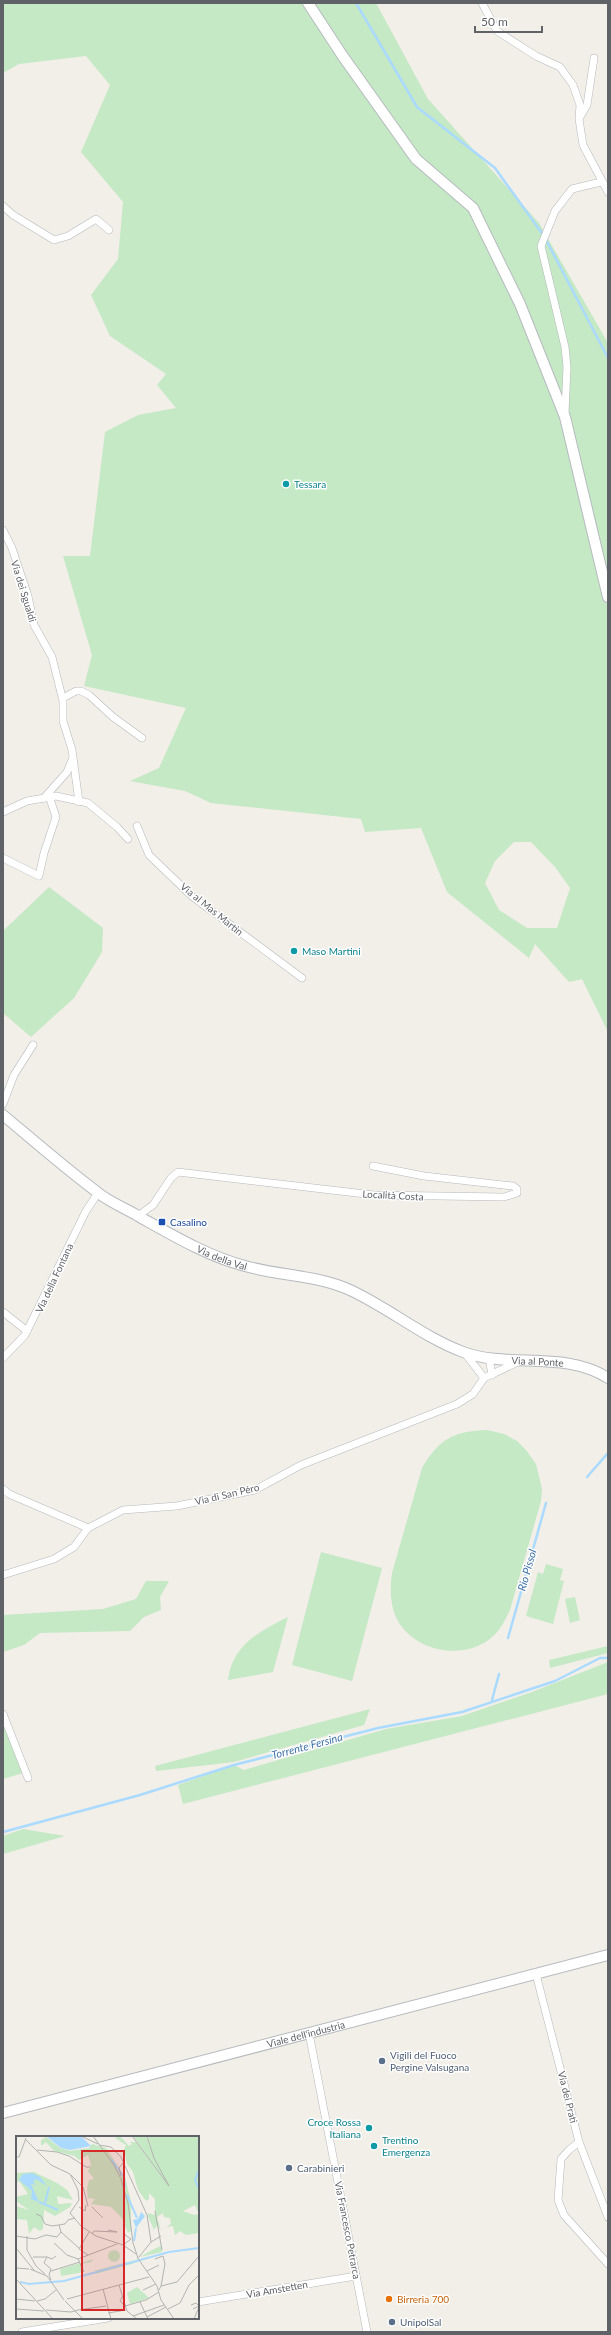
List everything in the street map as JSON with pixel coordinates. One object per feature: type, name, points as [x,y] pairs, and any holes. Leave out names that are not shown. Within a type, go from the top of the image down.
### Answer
[{"type":"street","points":[[308,3],[342,55],[416,159],[473,208],[520,304],[565,416],[608,597]]},
{"type":"street","points":[[482,3],[497,31],[536,56],[560,67],[573,85],[580,105],[579,119],[583,146],[601,182],[608,192]]},
{"type":"street","points":[[579,119],[587,104],[594,58]]},
{"type":"street","points":[[565,416],[565,347],[545,270],[542,244],[555,211],[572,189],[601,182]]},
{"type":"street","points":[[3,206],[13,215],[54,240],[68,236],[96,219],[109,230]]},
{"type":"street","name":"Via dei Sgualdi","points":[[3,530],[12,548],[28,596],[34,625],[52,657],[62,698],[63,721],[72,750],[72,760],[79,802]]},
{"type":"street","points":[[62,698],[76,691],[85,693],[142,738]]},
{"type":"street","points":[[47,798],[67,772],[72,760]]},
{"type":"street","points":[[3,812],[27,801],[56,796],[88,804],[96,809],[128,839]]},
{"type":"street","points":[[3,858],[39,876],[44,853],[56,817],[47,798]]},
{"type":"street","name":"Via al Mas Martin","points":[[137,826],[149,855],[193,897],[302,978]]},
{"type":"street","points":[[3,1104],[14,1075],[33,1045]]},
{"type":"street","name":"Via della Val","points":[[3,1115],[98,1193],[179,1239],[245,1266],[316,1279],[350,1290],[439,1341],[464,1352]]},
{"type":"street","name":"Località Costa","points":[[138,1216],[153,1205],[178,1172],[374,1195],[490,1197],[517,1193],[517,1190],[512,1186],[424,1176],[373,1166]]},
{"type":"street","name":"Via della Fontana","points":[[3,1358],[27,1331],[86,1211],[98,1193]]},
{"type":"street","points":[[3,1312],[27,1331]]},
{"type":"street","points":[[464,1352],[484,1378],[522,1360]]},
{"type":"street","name":"Via al Ponte","points":[[464,1352],[489,1358],[549,1360],[583,1366],[607,1377]]},
{"type":"street","points":[[489,1358],[492,1374]]},
{"type":"street","name":"Via di San Péro","points":[[88,1528],[123,1510],[177,1506],[255,1490],[301,1465],[457,1404],[473,1394],[484,1378]]},
{"type":"street","points":[[3,1490],[9,1494],[88,1528],[74,1547],[54,1559],[3,1575]]},
{"type":"street","points":[[3,1714],[28,1778]]},
{"type":"street","name":"Viale dell'industria","points":[[3,2113],[608,1955]]},
{"type":"street","name":"Via dei Prati","points":[[536,1974],[579,2142],[608,2217]]},
{"type":"street","name":"Via Francesco Petrarca","points":[[309,2033],[367,2332]]},
{"type":"street","points":[[579,2142],[561,2159],[558,2200],[564,2215],[608,2264]]},
{"type":"street","name":"Via Amstetten","points":[[199,2302],[356,2276]]},
{"type":"street","points":[[22,2332],[102,2319]]},
{"type":"green space","points":[[3,3],[376,3],[428,99],[539,223],[608,343],[608,1032],[582,979],[569,982],[535,944],[529,958],[447,892],[421,828],[365,832],[361,819],[211,803],[185,791],[130,781],[159,768],[186,708],[84,686],[92,655],[63,556],[90,556],[105,432],[138,415],[176,408],[157,385],[166,374],[110,336],[91,295],[118,259],[123,202],[81,152],[110,85],[86,56],[19,64],[3,73]],"holes":[[[514,842],[531,842],[555,867],[570,888],[557,928],[527,928],[499,910],[485,883],[495,861]]]},
{"type":"green space","points":[[49,887],[103,928],[102,952],[74,998],[31,1037],[3,1013],[3,931]]},
{"type":"green space","points":[[487,1430],[504,1434],[517,1441],[526,1450],[536,1464],[542,1489],[541,1501],[510,1610],[500,1629],[491,1638],[466,1650],[452,1651],[438,1649],[424,1644],[412,1637],[402,1627],[395,1615],[391,1600],[392,1573],[422,1468],[428,1458],[441,1443],[448,1438],[465,1432]]},
{"type":"green space","points":[[321,1552],[382,1568],[352,1681],[292,1665]]},
{"type":"green space","points":[[546,1564],[563,1569],[560,1580],[564,1581],[553,1624],[526,1616],[538,1572],[543,1574]]},
{"type":"green space","points":[[146,1581],[169,1581],[160,1597],[161,1610],[144,1617],[130,1631],[40,1633],[24,1645],[3,1652],[3,1615],[103,1609],[136,1599]]},
{"type":"green space","points":[[575,1597],[580,1620],[570,1623],[565,1599]]},
{"type":"green space","points":[[288,1617],[273,1672],[228,1680],[235,1657],[241,1648],[267,1628]]},
{"type":"green space","points":[[608,1646],[608,1653],[550,1668],[549,1660]]},
{"type":"green space","points":[[608,1662],[608,1694],[183,1804],[178,1785],[234,1765],[244,1770],[386,1729],[462,1716],[532,1692]]},
{"type":"green space","points":[[370,1709],[364,1725],[234,1762],[156,1771],[155,1766]]},
{"type":"green space","points":[[3,1720],[23,1773],[3,1779]]},
{"type":"green space","points":[[23,1829],[65,1836],[3,1854],[3,1836]]},
{"type":"waterway","points":[[356,3],[417,107],[495,168],[544,236],[608,358]]},
{"type":"waterway","name":"Rio Pissol","points":[[587,1477],[608,1453]]},
{"type":"waterway","name":"Rio Pissol","points":[[508,1638],[546,1503]]},
{"type":"waterway","name":"Torrente Fersina","points":[[3,1832],[140,1795],[234,1765],[378,1728],[462,1712],[555,1681],[600,1658],[608,1658]]},
{"type":"waterway","name":"Rio Pissol","points":[[492,1700],[499,1674]]},
{"type":"place","name":"Tessara","points":[[286,484]]},
{"type":"place","name":"Maso Martini","points":[[294,951]]},
{"type":"place","name":"Casalino","points":[[162,1222]]},
{"type":"place","name":"Vigili del Fuoco Pergine Valsugana","points":[[382,2061]]},
{"type":"place","name":"Croce Rossa Italiana","points":[[369,2128]]},
{"type":"place","name":"Trentino Emergenza","points":[[374,2146]]},
{"type":"place","name":"Carabinieri","points":[[289,2168]]},
{"type":"place","name":"Birreria 700","points":[[389,2299]]},
{"type":"place","name":"UnipolSal","points":[[392,2322]]}]
